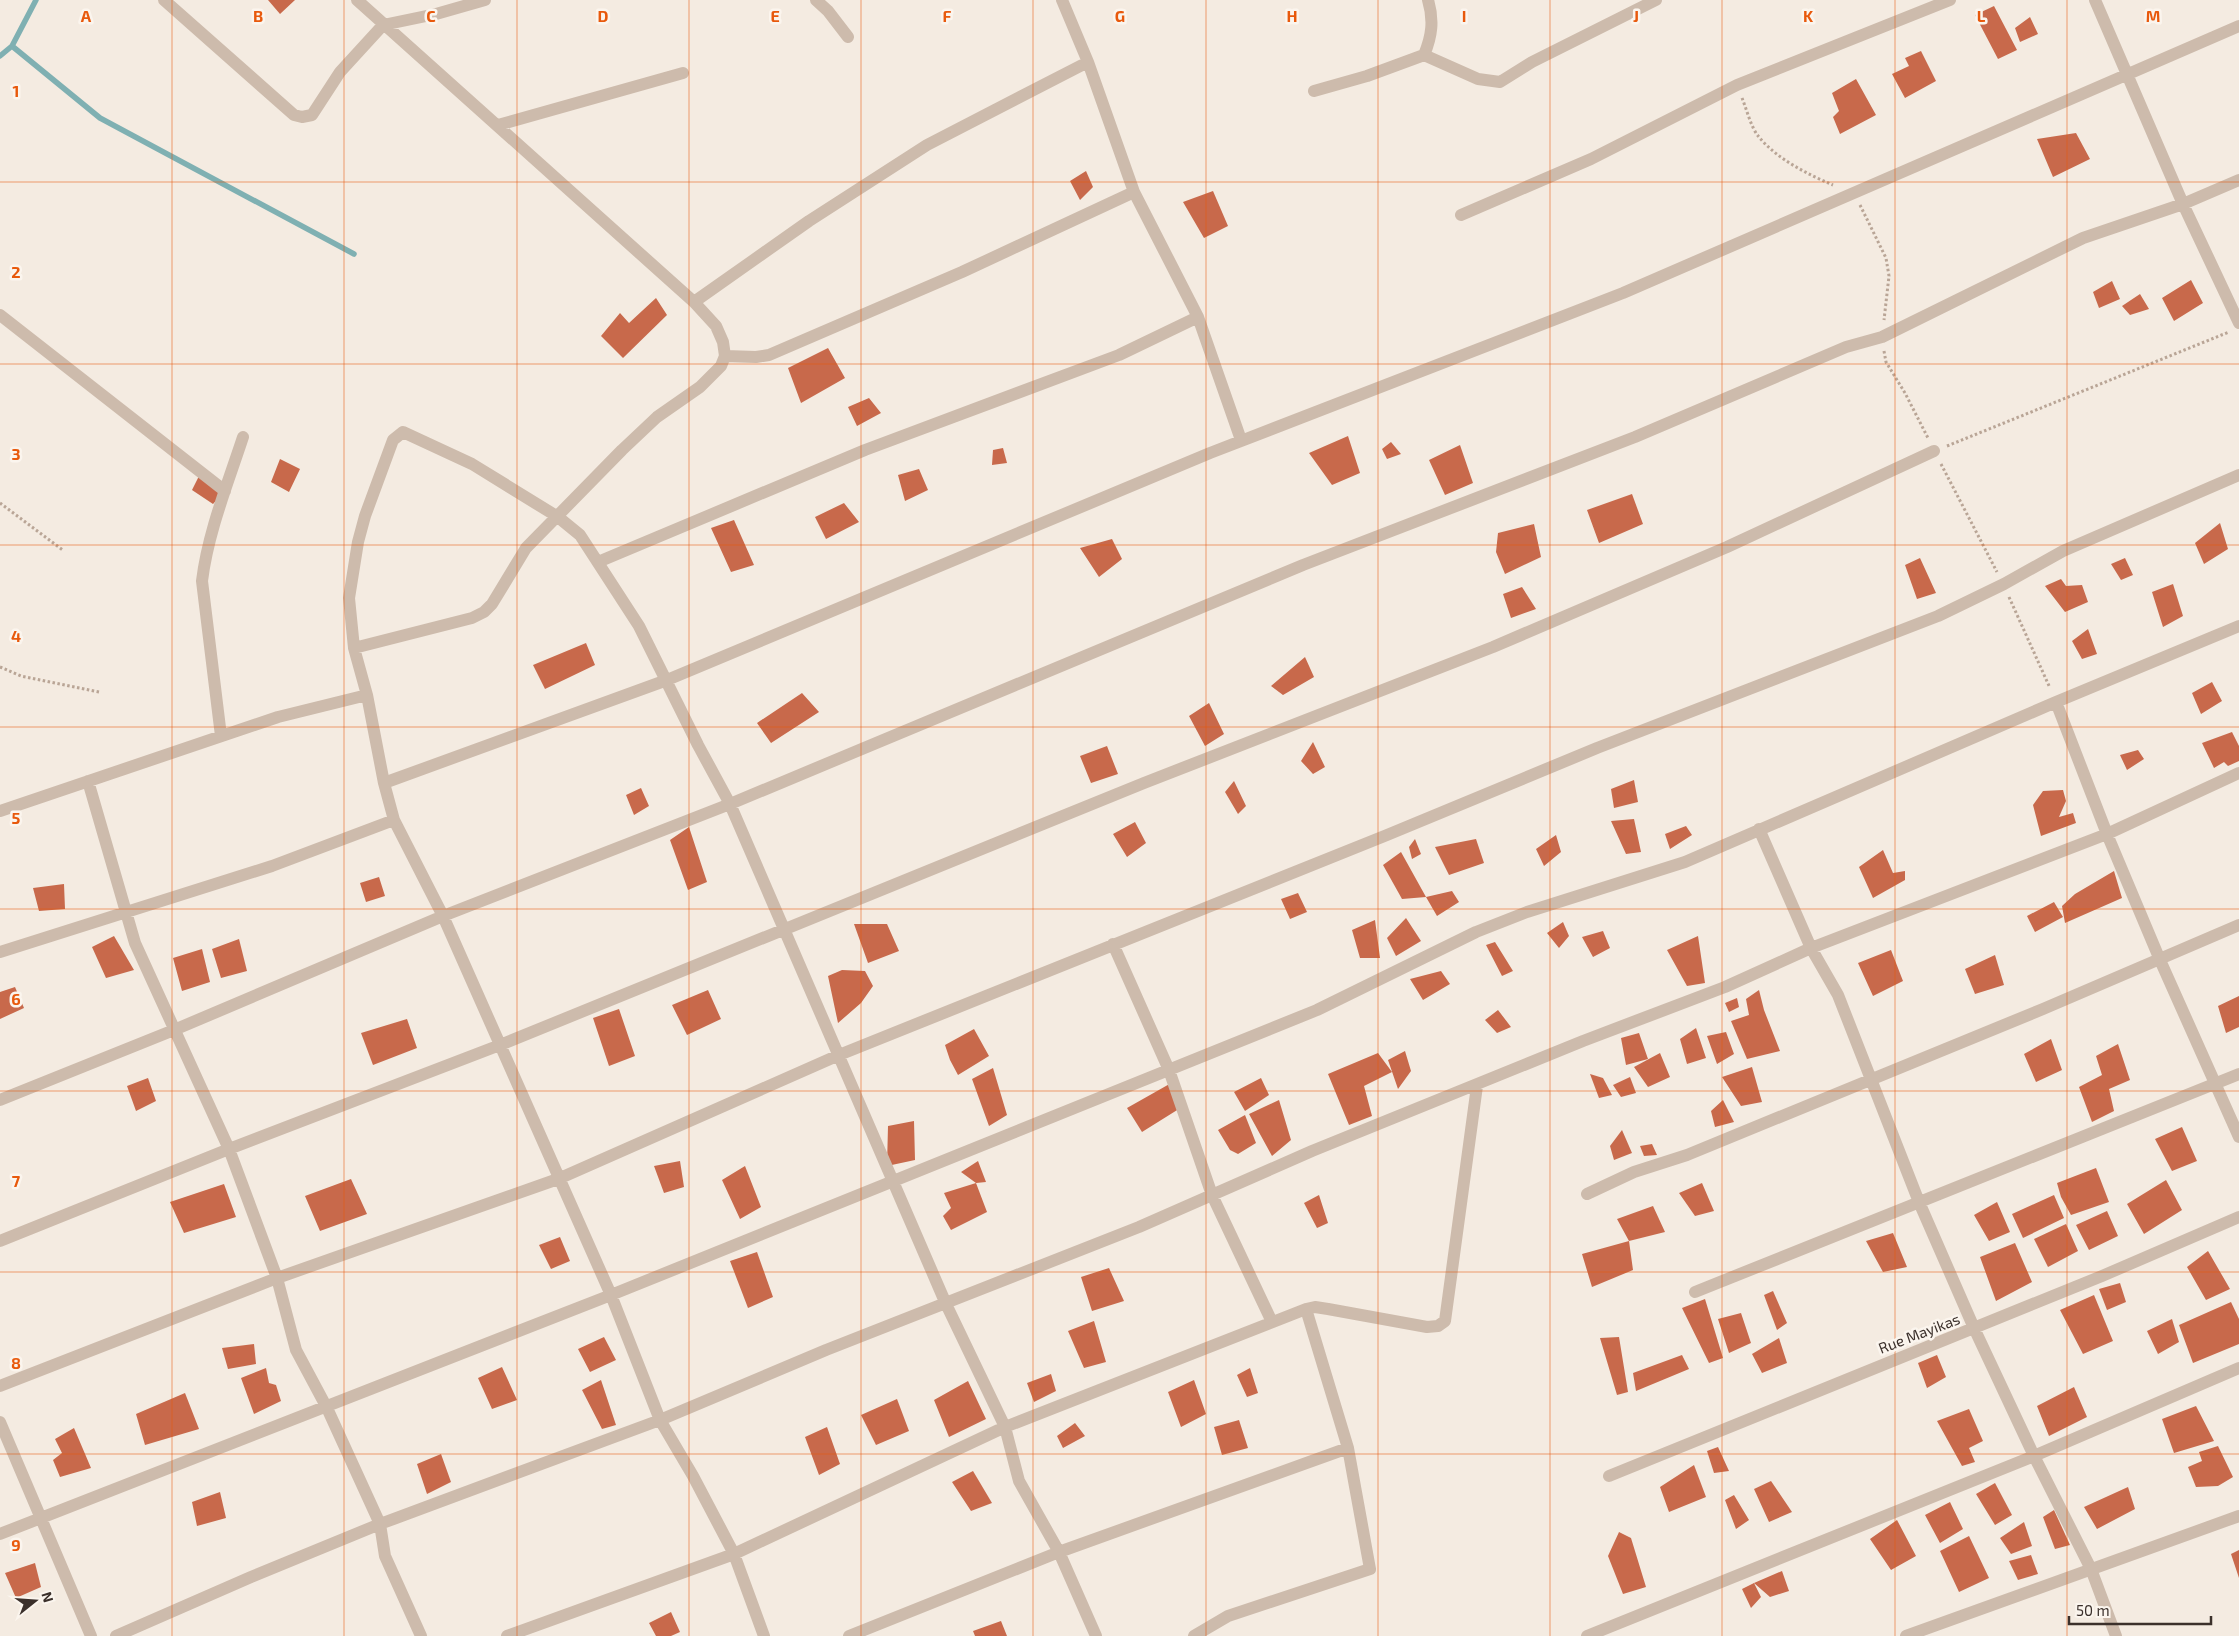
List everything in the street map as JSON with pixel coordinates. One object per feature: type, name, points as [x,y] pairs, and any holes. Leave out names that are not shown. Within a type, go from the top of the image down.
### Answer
[{"type":"street","points":[[164,0],[294,116],[302,117],[312,115],[340,72],[383,25],[436,14],[485,0]]},
{"type":"street","points":[[354,648],[472,618],[484,612],[492,604],[526,548],[657,417],[712,377],[721,366],[725,356],[724,342],[716,326],[694,302],[357,0]]},
{"type":"street","points":[[816,0],[828,11],[848,38]]},
{"type":"street","points":[[1062,0],[1088,62],[1134,192],[1198,318],[1241,440]]},
{"type":"street","points":[[1424,55],[1432,35],[1431,11],[1428,0]]},
{"type":"street","points":[[1314,91],[1367,76],[1424,55],[1478,79],[1500,82],[1532,62],[1656,0]]},
{"type":"street","points":[[1461,215],[1591,159],[1737,85],[1950,0]]},
{"type":"street","points":[[2095,0],[2235,327]]},
{"type":"street","points":[[384,783],[667,680],[940,564],[1241,440],[1623,294],[2239,26]]},
{"type":"street","points":[[694,302],[809,222],[927,145],[1088,62]]},
{"type":"street","points":[[498,125],[683,73]]},
{"type":"street","points":[[0,1100],[174,1030],[443,916],[730,804],[1303,565],[1635,437],[1846,347],[1882,337],[2083,238],[2183,204],[2239,180]]},
{"type":"street","points":[[725,356],[756,357],[769,355],[962,272],[1134,192]]},
{"type":"street","points":[[0,315],[225,491]]},
{"type":"street","points":[[598,562],[865,450],[1119,355],[1198,318]]},
{"type":"street","points":[[764,1636],[734,1554],[693,1476],[660,1420],[611,1296],[443,916],[394,820],[384,783],[367,695],[354,648],[349,598],[358,542],[365,516],[394,440],[403,432],[472,464],[558,517],[580,535],[639,626],[730,804],[946,1304],[1005,1427],[1019,1481],[1059,1552],[1096,1636]]},
{"type":"street","points":[[221,736],[202,581],[204,563],[243,437]]},
{"type":"street","points":[[0,1241],[229,1149],[500,1045],[1144,783],[1502,643],[1728,548],[1934,451]]},
{"type":"street","points":[[0,1386],[278,1278],[558,1179],[839,1056],[1387,835],[1597,748],[1938,616],[2004,584],[2064,551],[2149,512],[2239,475]]},
{"type":"street","points":[[0,1534],[611,1296],[1317,1010],[1476,932],[1527,912],[1685,862],[2056,702],[2239,626]]},
{"type":"street","points":[[0,811],[278,716],[367,695]]},
{"type":"street","points":[[2056,702],[2107,834],[2160,960],[2239,1137]]},
{"type":"street","points":[[116,1636],[251,1577],[380,1524],[660,1420],[826,1350],[1140,1227],[1312,1151],[1477,1086],[1584,1041],[1724,988],[1811,948],[2107,834],[2239,773]]},
{"type":"street","points":[[88,781],[135,943],[229,1149],[278,1278],[296,1350],[327,1408],[380,1524],[385,1556],[421,1636]]},
{"type":"street","points":[[0,952],[272,866],[394,820]]},
{"type":"street","points":[[1759,829],[1811,948],[1838,996],[1919,1202],[1974,1328],[2034,1456],[2092,1569],[2116,1636]]},
{"type":"street","points":[[1587,1194],[1634,1172],[1687,1155],[2160,960],[2239,925]]},
{"type":"street","points":[[1114,944],[1169,1070],[1212,1195],[1272,1322]]},
{"type":"street","points":[[1695,1292],[2216,1085],[2239,1074]]},
{"type":"street","points":[[507,1636],[734,1554],[1005,1427],[1306,1309],[1315,1307],[1328,1308],[1427,1327],[1438,1326],[1445,1321],[1477,1086]]},
{"type":"street","name":"Rue Mayikas","points":[[1609,1476],[1974,1328],[2239,1217]]},
{"type":"street","points":[[1194,1636],[1228,1616],[1370,1569],[1348,1448],[1306,1309]]},
{"type":"street","points":[[1587,1636],[2034,1456],[2239,1368]]},
{"type":"street","points":[[0,1422],[91,1636]]},
{"type":"street","points":[[849,1636],[1059,1552],[1348,1448]]},
{"type":"street","points":[[1906,1636],[2239,1516]]},
{"type":"path","points":[[1737,85],[1758,136],[1782,158],[1818,179],[1855,193],[1886,258],[1889,276],[1882,337],[1886,362],[1906,393],[1934,451],[2004,584],[2056,702]]},
{"type":"path","points":[[1934,451],[2235,327]]},
{"type":"path","points":[[0,503],[64,551]]},
{"type":"path","points":[[0,667],[21,676],[100,692]]},
{"type":"building","points":[[268,0],[295,0],[280,14]]},
{"type":"building","points":[[1994,6],[2017,50],[1998,59],[1975,15]]},
{"type":"building","points":[[2030,17],[2038,34],[2020,42],[2015,28]]},
{"type":"building","points":[[1921,51],[1936,81],[1905,98],[1892,74],[1909,66],[1905,58]]},
{"type":"building","points":[[1856,79],[1876,115],[1840,134],[1833,117],[1839,111],[1832,93]]},
{"type":"building","points":[[2076,133],[2090,159],[2053,177],[2037,139]]},
{"type":"building","points":[[1086,171],[1093,187],[1080,200],[1070,181]]},
{"type":"building","points":[[1213,191],[1228,226],[1204,238],[1183,202]]},
{"type":"building","points":[[2191,280],[2203,303],[2174,321],[2162,298]]},
{"type":"building","points":[[2112,281],[2120,299],[2099,308],[2093,292]]},
{"type":"building","points":[[2140,294],[2149,309],[2130,315],[2122,306]]},
{"type":"building","points":[[656,298],[667,315],[623,358],[601,336],[620,313],[629,323]]},
{"type":"building","points":[[828,348],[845,378],[801,403],[788,368]]},
{"type":"building","points":[[869,398],[881,413],[857,426],[848,407]]},
{"type":"building","points":[[1348,436],[1360,473],[1332,485],[1309,453]]},
{"type":"building","points":[[1391,442],[1401,454],[1387,459],[1382,449]]},
{"type":"building","points":[[1460,445],[1473,483],[1445,495],[1429,460]]},
{"type":"building","points":[[1003,448],[1007,463],[992,465],[993,450]]},
{"type":"building","points":[[280,459],[300,469],[289,492],[271,482]]},
{"type":"building","points":[[919,469],[928,490],[905,501],[898,475]]},
{"type":"building","points":[[201,472],[225,491],[213,504],[192,490]]},
{"type":"building","points":[[1632,494],[1643,524],[1599,543],[1587,510]]},
{"type":"building","points":[[844,503],[859,522],[826,539],[815,517]]},
{"type":"building","points":[[734,520],[754,565],[731,572],[711,528]]},
{"type":"building","points":[[2220,523],[2228,549],[2204,564],[2195,543]]},
{"type":"building","points":[[1534,524],[1541,557],[1505,574],[1496,552],[1498,533]]},
{"type":"building","points":[[1112,539],[1122,559],[1099,577],[1080,548]]},
{"type":"building","points":[[1920,558],[1936,593],[1917,599],[1905,565]]},
{"type":"building","points":[[2125,558],[2133,575],[2121,580],[2111,564]]},
{"type":"building","points":[[2061,579],[2066,586],[2082,585],[2088,602],[2065,612],[2045,586]]},
{"type":"building","points":[[2173,584],[2183,616],[2163,627],[2152,592]]},
{"type":"building","points":[[1522,587],[1536,609],[1511,618],[1503,594]]},
{"type":"building","points":[[2088,629],[2097,654],[2082,659],[2072,641]]},
{"type":"building","points":[[586,643],[595,665],[545,689],[533,665]]},
{"type":"building","points":[[1305,657],[1314,677],[1283,695],[1271,686]]},
{"type":"building","points":[[2212,682],[2222,701],[2201,714],[2192,693]]},
{"type":"building","points":[[802,693],[819,712],[771,743],[757,723]]},
{"type":"building","points":[[1209,703],[1224,734],[1205,746],[1189,716]]},
{"type":"building","points":[[2232,732],[2239,746],[2239,761],[2228,766],[2224,762],[2214,768],[2202,743]]},
{"type":"building","points":[[1313,742],[1325,767],[1313,774],[1301,761]]},
{"type":"building","points":[[1107,746],[1118,774],[1091,783],[1080,756]]},
{"type":"building","points":[[2138,750],[2144,759],[2127,770],[2120,755]]},
{"type":"building","points":[[1634,780],[1638,802],[1614,808],[1611,789]]},
{"type":"building","points":[[1234,781],[1246,806],[1238,814],[1225,792]]},
{"type":"building","points":[[641,788],[649,806],[634,815],[626,795]]},
{"type":"building","points":[[2063,790],[2066,801],[2059,817],[2073,813],[2076,823],[2041,836],[2033,805],[2043,791]]},
{"type":"building","points":[[1634,819],[1641,852],[1626,854],[1611,821]]},
{"type":"building","points":[[1135,822],[1146,843],[1127,857],[1113,834]]},
{"type":"building","points":[[1686,826],[1692,835],[1670,849],[1665,834]]},
{"type":"building","points":[[689,827],[707,882],[688,890],[670,840]]},
{"type":"building","points":[[1556,835],[1561,852],[1544,866],[1536,849]]},
{"type":"building","points":[[1415,839],[1421,854],[1412,859],[1409,847]]},
{"type":"building","points":[[1476,839],[1484,863],[1449,875],[1435,847]]},
{"type":"building","points":[[1883,850],[1893,873],[1905,871],[1905,880],[1873,898],[1859,867]]},
{"type":"building","points":[[1401,852],[1426,897],[1402,899],[1383,865]]},
{"type":"building","points":[[2114,871],[2122,898],[2065,923],[2062,906],[2075,894]]},
{"type":"building","points":[[379,877],[385,896],[366,902],[360,883]]},
{"type":"building","points":[[64,884],[65,909],[39,911],[33,888]]},
{"type":"building","points":[[1452,891],[1459,902],[1437,916],[1426,897]]},
{"type":"building","points":[[1298,893],[1307,912],[1290,919],[1281,899]]},
{"type":"building","points":[[2054,902],[2063,917],[2035,932],[2027,916]]},
{"type":"building","points":[[1406,918],[1421,941],[1396,956],[1387,938]]},
{"type":"building","points":[[1375,920],[1380,958],[1360,958],[1352,930]]},
{"type":"building","points":[[1563,922],[1569,936],[1559,948],[1547,933]]},
{"type":"building","points":[[854,924],[887,924],[899,951],[868,963]]},
{"type":"building","points":[[1603,931],[1610,948],[1593,957],[1582,937]]},
{"type":"building","points":[[114,936],[134,970],[106,978],[92,947]]},
{"type":"building","points":[[1698,936],[1705,983],[1687,986],[1667,950]]},
{"type":"building","points":[[239,939],[247,971],[221,978],[212,949]]},
{"type":"building","points":[[1495,942],[1513,971],[1502,976],[1486,945]]},
{"type":"building","points":[[202,949],[210,982],[182,991],[173,958]]},
{"type":"building","points":[[1891,950],[1903,981],[1873,996],[1858,963]]},
{"type":"building","points":[[1995,955],[2004,985],[1975,994],[1965,969]]},
{"type":"building","points":[[842,970],[865,971],[873,986],[861,1003],[838,1023],[828,976]]},
{"type":"building","points":[[1441,971],[1450,984],[1423,1000],[1410,979]]},
{"type":"building","points":[[15,987],[24,1008],[0,1019],[0,992]]},
{"type":"building","points":[[708,990],[721,1019],[687,1035],[672,1005]]},
{"type":"building","points":[[1759,990],[1764,1010],[1780,1051],[1747,1059],[1731,1021],[1749,1015],[1746,999]]},
{"type":"building","points":[[2239,996],[2239,1027],[2226,1033],[2218,1006]]},
{"type":"building","points":[[1737,998],[1739,1007],[1729,1012],[1725,1003]]},
{"type":"building","points":[[619,1009],[635,1056],[609,1066],[593,1018]]},
{"type":"building","points":[[1498,1010],[1511,1027],[1497,1033],[1485,1020]]},
{"type":"building","points":[[407,1019],[417,1048],[373,1065],[361,1033]]},
{"type":"building","points":[[1696,1028],[1706,1058],[1687,1064],[1680,1039]]},
{"type":"building","points":[[974,1029],[989,1056],[958,1075],[945,1045]]},
{"type":"building","points":[[1726,1032],[1734,1054],[1717,1064],[1707,1036]]},
{"type":"building","points":[[1639,1033],[1648,1059],[1626,1065],[1621,1038]]},
{"type":"building","points":[[2051,1039],[2062,1070],[2036,1082],[2024,1054]]},
{"type":"building","points":[[2118,1044],[2130,1080],[2109,1089],[2114,1111],[2092,1122],[2079,1087],[2102,1075],[2096,1056]]},
{"type":"building","points":[[1405,1051],[1411,1071],[1398,1089],[1388,1060]]},
{"type":"building","points":[[1378,1053],[1392,1072],[1364,1086],[1372,1116],[1349,1125],[1328,1074]]},
{"type":"building","points":[[1660,1053],[1670,1077],[1648,1087],[1634,1067]]},
{"type":"building","points":[[1752,1067],[1762,1102],[1741,1106],[1722,1077]]},
{"type":"building","points":[[993,1068],[1007,1115],[989,1126],[972,1079]]},
{"type":"building","points":[[1590,1074],[1603,1078],[1612,1095],[1599,1098]]},
{"type":"building","points":[[1630,1077],[1636,1093],[1621,1097],[1613,1085]]},
{"type":"building","points":[[148,1078],[156,1101],[136,1111],[127,1086]]},
{"type":"building","points":[[1261,1078],[1269,1095],[1245,1111],[1234,1092]]},
{"type":"building","points":[[1173,1082],[1182,1107],[1142,1132],[1127,1108]]},
{"type":"building","points":[[1279,1100],[1291,1140],[1272,1156],[1249,1114]]},
{"type":"building","points":[[1723,1100],[1734,1122],[1715,1127],[1711,1111]]},
{"type":"building","points":[[1245,1115],[1256,1143],[1238,1154],[1230,1150],[1218,1130]]},
{"type":"building","points":[[914,1121],[915,1160],[887,1166],[888,1126]]},
{"type":"building","points":[[2182,1127],[2197,1161],[2172,1171],[2155,1139]]},
{"type":"building","points":[[1622,1130],[1632,1153],[1614,1160],[1610,1146]]},
{"type":"building","points":[[1652,1144],[1657,1155],[1644,1156],[1640,1146]]},
{"type":"building","points":[[680,1161],[684,1187],[664,1193],[654,1166]]},
{"type":"building","points":[[978,1161],[986,1182],[976,1183],[961,1172]]},
{"type":"building","points":[[745,1166],[761,1207],[740,1219],[722,1180]]},
{"type":"building","points":[[2096,1168],[2109,1202],[2071,1215],[2061,1197],[2057,1183]]},
{"type":"building","points":[[351,1179],[367,1214],[320,1231],[305,1196]]},
{"type":"building","points":[[2166,1180],[2182,1210],[2144,1234],[2127,1204]]},
{"type":"building","points":[[976,1183],[987,1212],[951,1230],[943,1216],[951,1208],[944,1193]]},
{"type":"building","points":[[1702,1183],[1714,1211],[1695,1216],[1679,1193]]},
{"type":"building","points":[[224,1184],[236,1217],[184,1233],[170,1202]]},
{"type":"building","points":[[1319,1195],[1328,1223],[1317,1228],[1304,1203]]},
{"type":"building","points":[[2054,1195],[2064,1218],[2023,1238],[2012,1214]]},
{"type":"building","points":[[1997,1202],[2010,1232],[1989,1241],[1974,1215]]},
{"type":"building","points":[[1653,1206],[1665,1232],[1629,1241],[1617,1219]]},
{"type":"building","points":[[2107,1211],[2118,1236],[2089,1250],[2076,1225]]},
{"type":"building","points":[[2066,1224],[2078,1251],[2048,1267],[2034,1239]]},
{"type":"building","points":[[1893,1233],[1907,1267],[1883,1272],[1866,1241]]},
{"type":"building","points":[[560,1237],[570,1261],[551,1269],[539,1245]]},
{"type":"building","points":[[1629,1241],[1633,1270],[1592,1287],[1582,1254]]},
{"type":"building","points":[[2015,1243],[2032,1282],[1996,1301],[1980,1257]]},
{"type":"building","points":[[2208,1251],[2230,1289],[2206,1300],[2187,1267]]},
{"type":"building","points":[[757,1252],[773,1297],[748,1308],[730,1261]]},
{"type":"building","points":[[1109,1268],[1124,1301],[1092,1311],[1081,1277]]},
{"type":"building","points":[[2120,1283],[2126,1302],[2107,1310],[2099,1289]]},
{"type":"building","points":[[1773,1291],[1787,1323],[1777,1330],[1764,1295]]},
{"type":"building","points":[[2094,1295],[2113,1341],[2083,1354],[2060,1310]]},
{"type":"building","points":[[1705,1299],[1723,1358],[1709,1363],[1682,1308]]},
{"type":"building","points":[[2231,1302],[2239,1319],[2239,1344],[2193,1363],[2179,1325]]},
{"type":"building","points":[[1741,1313],[1751,1343],[1729,1353],[1718,1319]]},
{"type":"building","points":[[2172,1319],[2179,1342],[2158,1354],[2147,1331]]},
{"type":"building","points":[[1094,1321],[1106,1362],[1084,1368],[1068,1331]]},
{"type":"building","points":[[604,1337],[616,1360],[590,1372],[578,1349]]},
{"type":"building","points":[[1619,1337],[1628,1392],[1617,1395],[1600,1338]]},
{"type":"building","points":[[1779,1338],[1787,1363],[1762,1373],[1752,1354]]},
{"type":"building","points":[[254,1344],[256,1364],[228,1369],[222,1348]]},
{"type":"building","points":[[1682,1355],[1689,1369],[1636,1391],[1633,1373]]},
{"type":"building","points":[[1937,1355],[1946,1377],[1927,1388],[1918,1363]]},
{"type":"building","points":[[502,1367],[517,1400],[492,1409],[478,1378]]},
{"type":"building","points":[[266,1368],[269,1383],[276,1385],[281,1401],[254,1414],[241,1378]]},
{"type":"building","points":[[1250,1368],[1258,1393],[1247,1397],[1237,1375]]},
{"type":"building","points":[[1051,1374],[1056,1391],[1034,1402],[1027,1383]]},
{"type":"building","points":[[601,1380],[616,1425],[602,1429],[582,1390]]},
{"type":"building","points":[[1194,1380],[1206,1414],[1181,1427],[1168,1392]]},
{"type":"building","points":[[968,1381],[986,1419],[949,1437],[934,1400]]},
{"type":"building","points":[[2074,1387],[2087,1417],[2049,1436],[2037,1406]]},
{"type":"building","points":[[185,1393],[199,1429],[145,1445],[136,1414]]},
{"type":"building","points":[[897,1399],[909,1431],[876,1445],[861,1415]]},
{"type":"building","points":[[2196,1406],[2214,1441],[2174,1453],[2162,1419]]},
{"type":"building","points":[[1969,1409],[1983,1441],[1969,1448],[1975,1462],[1962,1466],[1937,1421]]},
{"type":"building","points":[[1239,1420],[1248,1448],[1222,1455],[1214,1427]]},
{"type":"building","points":[[1075,1423],[1085,1436],[1063,1448],[1057,1436]]},
{"type":"building","points":[[827,1427],[840,1464],[819,1475],[805,1437]]},
{"type":"building","points":[[74,1428],[91,1468],[60,1477],[53,1460],[62,1453],[55,1439]]},
{"type":"building","points":[[2218,1446],[2233,1477],[2218,1486],[2196,1487],[2188,1467],[2202,1461],[2199,1452]]},
{"type":"building","points":[[1718,1447],[1729,1471],[1714,1473],[1707,1451]]},
{"type":"building","points":[[441,1454],[451,1482],[427,1494],[417,1464]]},
{"type":"building","points":[[1694,1465],[1706,1497],[1669,1512],[1660,1487]]},
{"type":"building","points":[[973,1471],[992,1503],[971,1511],[952,1482]]},
{"type":"building","points":[[1771,1481],[1792,1512],[1769,1522],[1754,1489]]},
{"type":"building","points":[[1995,1483],[2012,1515],[1995,1525],[1976,1494]]},
{"type":"building","points":[[2128,1487],[2135,1509],[2097,1529],[2084,1507]]},
{"type":"building","points":[[220,1492],[226,1518],[197,1526],[192,1502]]},
{"type":"building","points":[[1734,1495],[1749,1520],[1736,1529],[1725,1500]]},
{"type":"building","points":[[1950,1502],[1963,1529],[1940,1543],[1925,1515]]},
{"type":"building","points":[[2054,1510],[2070,1545],[2055,1549],[2043,1517]]},
{"type":"building","points":[[1897,1520],[1916,1556],[1891,1570],[1870,1539]]},
{"type":"building","points":[[2024,1522],[2032,1546],[2011,1554],[2000,1538]]},
{"type":"building","points":[[1619,1532],[1631,1538],[1646,1587],[1623,1594],[1608,1556]]},
{"type":"building","points":[[1969,1536],[1989,1578],[1959,1592],[1940,1551]]},
{"type":"building","points":[[2239,1550],[2239,1578],[2231,1554]]},
{"type":"building","points":[[2031,1555],[2038,1574],[2018,1580],[2009,1561]]},
{"type":"building","points":[[35,1563],[41,1587],[16,1598],[5,1573]]},
{"type":"building","points":[[1782,1571],[1789,1591],[1770,1597],[1754,1583]]},
{"type":"building","points":[[1754,1583],[1761,1597],[1751,1608],[1742,1589]]},
{"type":"building","points":[[671,1612],[680,1632],[671,1636],[656,1636],[649,1623]]},
{"type":"building","points":[[1001,1621],[1007,1636],[975,1636],[973,1631]]},
{"type":"waterway","points":[[12,46],[36,0]]},
{"type":"waterway","points":[[0,56],[12,46],[100,118],[354,254]]}]
